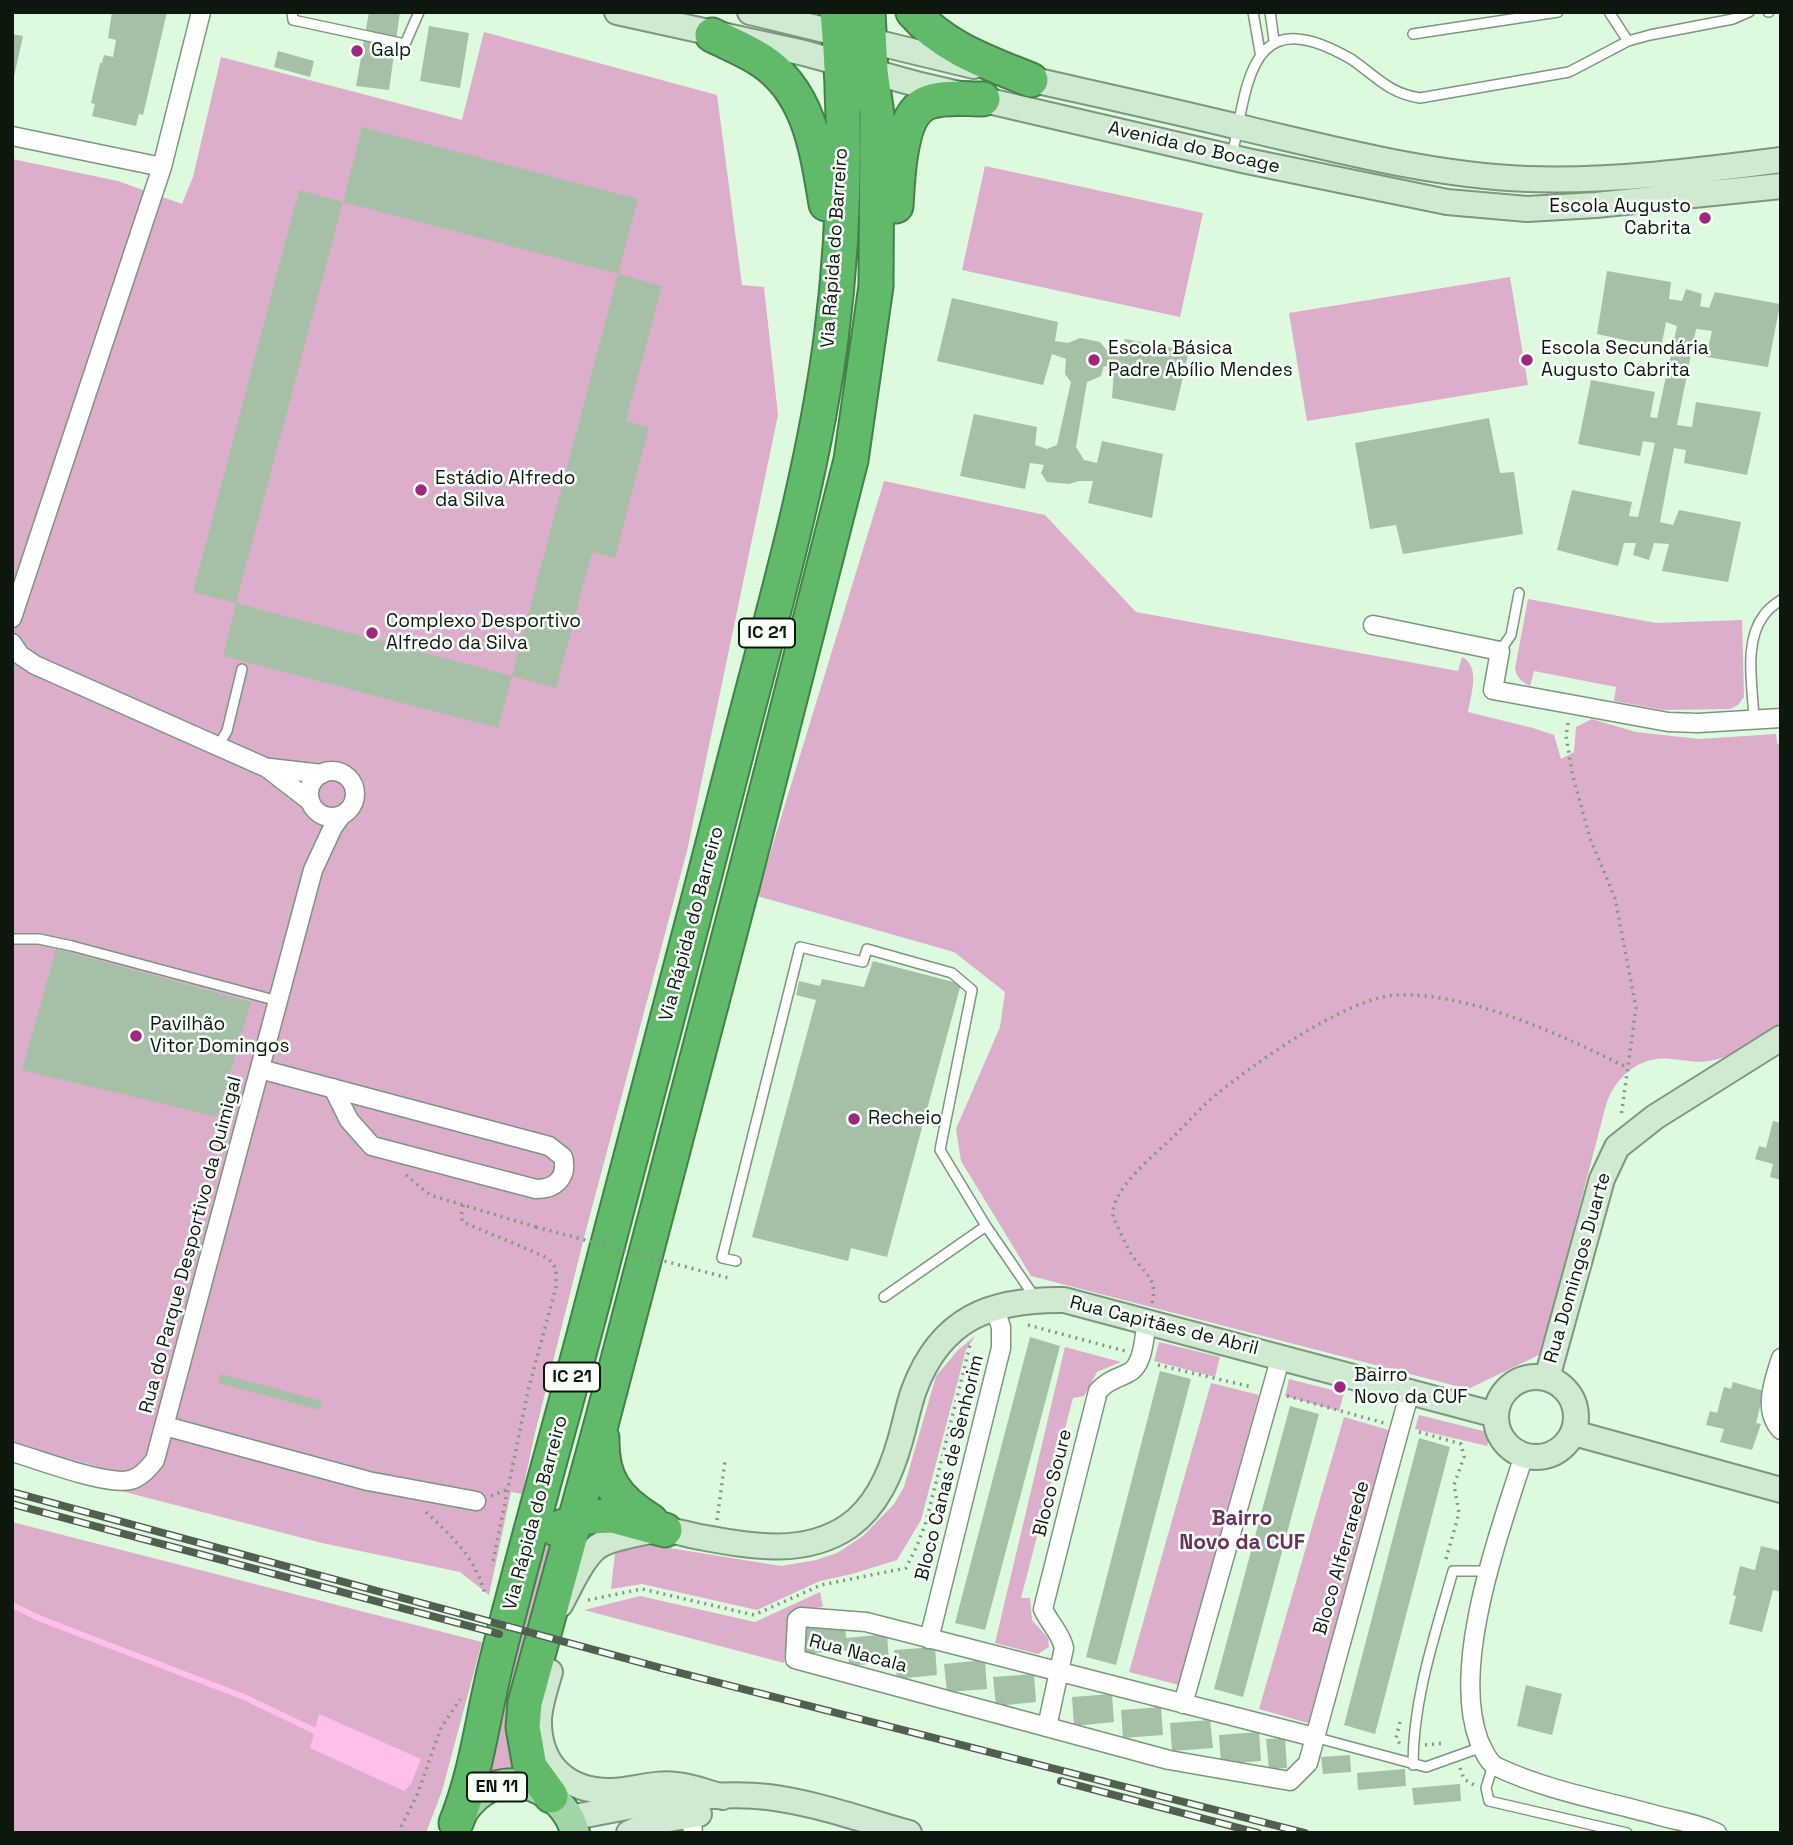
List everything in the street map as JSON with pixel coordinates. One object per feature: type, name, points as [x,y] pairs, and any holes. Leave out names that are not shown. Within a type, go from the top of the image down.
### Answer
[{"type":"highway","points":[[913,12],[939,36],[972,56],[1031,79]]},
{"type":"highway","points":[[712,35],[762,61],[786,82],[803,107],[814,137],[837,274]]},
{"type":"highway","name":"Via Rápida do Barreiro","points":[[455,1828],[467,1797],[489,1689],[788,552],[819,411],[831,337],[854,39]]},
{"type":"highway","name":"Via Rápida do Barreiro","points":[[565,1815],[530,1767],[523,1727],[525,1703],[602,1421],[851,460],[876,286],[877,115],[854,39]]},
{"type":"highway","points":[[876,286],[895,219],[898,168],[906,130],[915,113],[927,102],[943,99],[983,99]]},
{"type":"highway","points":[[602,1421],[601,1457],[614,1492],[638,1513],[665,1530]]},
{"type":"highway","points":[[522,1562],[533,1543],[549,1532],[587,1517],[613,1516],[665,1530]]},
{"type":"main road","name":"EN 11","points":[[455,1828],[468,1804],[486,1790],[508,1784],[531,1786],[565,1815]]},
{"type":"street","points":[[12,618],[162,167],[201,12]]},
{"type":"street","name":"Avenida do Bocage","points":[[617,12],[712,35],[854,39],[983,99],[1231,158],[1447,202],[1527,209],[1596,205],[1781,186]]},
{"type":"street","name":"Avenida do Bocage","points":[[750,12],[854,39],[1359,156],[1445,171],[1526,179],[1600,178],[1705,170],[1781,160]]},
{"type":"street","points":[[12,136],[162,167]]},
{"type":"street","points":[[1373,625],[1500,651],[1493,690],[1668,722],[1781,718]]},
{"type":"street","points":[[13,648],[35,665],[267,768],[327,817],[341,816],[352,807],[355,800],[354,785],[337,772],[322,774],[267,768]]},
{"type":"street","points":[[313,870],[316,828],[311,785],[322,774]]},
{"type":"street","name":"Rua do Parque Desportivo da Quimigal","points":[[12,1452],[108,1479],[130,1480],[146,1471],[155,1460],[313,870],[341,816]]},
{"type":"street","name":"Rua Domingos Duarte","points":[[1547,1378],[1602,1180],[1617,1147],[1655,1117],[1781,1038]]},
{"type":"street","points":[[260,1069],[333,1088],[549,1146],[563,1157],[565,1164],[558,1182],[548,1189],[536,1189],[372,1146],[349,1119],[333,1088]]},
{"type":"street","name":"Rua Capitães de Abril","points":[[545,1629],[589,1558],[601,1545],[620,1537],[665,1530],[767,1547],[808,1543],[830,1537],[849,1526],[871,1504],[894,1463],[915,1390],[938,1347],[951,1332],[970,1318],[1015,1301],[1065,1300],[1496,1415]]},
{"type":"street","name":"Bloco Canas de Senhorim","points":[[929,1639],[1001,1348],[1001,1326],[995,1307]]},
{"type":"street","points":[[1140,1355],[1147,1321]]},
{"type":"street","name":"Bloco Soure","points":[[1059,1672],[1064,1648],[1062,1637],[1048,1621],[1043,1609],[1098,1391],[1108,1382],[1136,1367],[1140,1355]]},
{"type":"street","points":[[1183,1704],[1281,1356]]},
{"type":"street","points":[[1781,1358],[1770,1400],[1773,1421],[1781,1430]]},
{"type":"street","points":[[1536,1376],[1547,1378],[1566,1390],[1573,1399],[1576,1410],[1574,1433],[1562,1448],[1553,1454],[1534,1457],[1524,1455],[1506,1444],[1497,1425],[1496,1415],[1502,1395],[1517,1381],[1536,1376]]},
{"type":"street","name":"Bloco Alferrarede","points":[[1314,1737],[1410,1391]]},
{"type":"street","points":[[165,1426],[319,1469],[476,1501]]},
{"type":"street","points":[[1574,1433],[1781,1490]]},
{"type":"street","points":[[1524,1455],[1488,1571],[1472,1650],[1470,1678],[1473,1723],[1482,1747],[1493,1765],[1533,1781],[1717,1833]]},
{"type":"street","points":[[575,1580],[539,1718],[542,1741],[554,1769],[570,1784],[587,1790],[613,1791],[675,1784],[723,1797]]},
{"type":"street","name":"Rua Nacala","points":[[801,1616],[866,1622],[1059,1672],[1314,1737],[1308,1763],[1290,1781],[1169,1760],[795,1659],[797,1620],[801,1616]]},
{"type":"street","points":[[1046,1727],[1059,1672]]},
{"type":"street","points":[[565,1815],[675,1801],[766,1797],[825,1807],[909,1833]]},
{"type":"street","points":[[629,1833],[657,1821],[692,1824],[724,1812],[861,1820]]},
{"type":"lane","points":[[292,12],[293,20],[405,44],[419,12]]},
{"type":"lane","points":[[1254,12],[1260,52]]},
{"type":"lane","points":[[1270,12],[1274,40]]},
{"type":"lane","points":[[1413,34],[1558,12]]},
{"type":"lane","points":[[1609,12],[1628,41]]},
{"type":"lane","points":[[1231,158],[1247,84],[1260,52],[1274,40],[1285,36],[1311,39],[1350,59],[1386,87],[1402,95],[1420,98],[1569,72],[1628,41],[1733,19],[1749,12]]},
{"type":"lane","points":[[1500,651],[1511,635],[1519,593]]},
{"type":"lane","points":[[1754,720],[1754,632],[1765,613],[1781,600]]},
{"type":"lane","points":[[218,746],[228,731],[242,669]]},
{"type":"lane","points":[[12,939],[39,939],[72,946],[278,1001]]},
{"type":"lane","points":[[736,1261],[722,1258],[800,947],[863,962],[867,949],[952,973],[972,989],[940,1150],[986,1226],[1036,1299]]},
{"type":"lane","points":[[884,1297],[986,1226]]},
{"type":"lane","points":[[1413,1765],[1421,1688],[1453,1571],[1488,1571]]},
{"type":"lane","points":[[1314,1737],[1426,1767],[1482,1747]]},
{"type":"lane","points":[[1493,1765],[1486,1788],[1489,1801],[1627,1833]]},
{"type":"path","points":[[1570,705],[1566,736],[1573,777],[1591,838],[1615,898],[1636,1008],[1617,1147]]},
{"type":"path","points":[[1147,1321],[1153,1300],[1153,1286],[1113,1217],[1116,1198],[1136,1173],[1216,1095],[1264,1059],[1354,1005],[1394,995],[1431,995],[1529,1024],[1597,1052],[1628,1069]]},
{"type":"path","points":[[372,1146],[430,1195],[536,1227],[732,1279]]},
{"type":"path","points":[[1140,1355],[1158,1365],[1271,1392],[1461,1444],[1464,1457],[1454,1485],[1458,1513],[1444,1567]]},
{"type":"path","points":[[717,1523],[725,1461]]},
{"type":"path","points":[[405,1488],[468,1555],[478,1570],[486,1597]]},
{"type":"path","points":[[1402,1713],[1396,1738],[1401,1744],[1445,1743],[1451,1748],[1464,1779],[1477,1787],[1486,1788]]},
{"type":"shaded area","name":"Complexo Desportivo Alfredo da Silva","points":[[484,32],[717,95],[742,285],[764,287],[778,415],[687,851],[586,1230],[522,1494],[511,1492],[489,1595],[460,1572],[322,1543],[98,1485],[103,1468],[12,1443],[12,159],[118,181],[182,204],[193,177],[221,57],[462,120]]},
{"type":"shaded area","points":[[985,166],[1203,213],[1180,317],[962,270]]},
{"type":"shaded area","points":[[1510,277],[1528,385],[1307,421],[1289,313]]},
{"type":"shaded area","points":[[884,481],[1045,515],[1136,612],[1458,671],[1462,657],[1468,661],[1473,674],[1468,712],[1554,735],[1561,759],[1574,752],[1576,727],[1592,719],[1636,732],[1699,739],[1776,734],[1777,743],[1781,746],[1781,1023],[1740,1049],[1714,1060],[1703,1062],[1660,1059],[1639,1064],[1616,1085],[1606,1105],[1541,1354],[1468,1389],[1031,1276],[961,1161],[956,1129],[1000,1027],[1005,992],[954,952],[757,896]]},
{"type":"shaded area","points":[[1528,599],[1656,623],[1742,620],[1744,697],[1738,705],[1730,709],[1663,710],[1614,701],[1616,687],[1534,671],[1530,686],[1520,679],[1515,669]]},
{"type":"shaded area","points":[[975,1336],[966,1350],[921,1520],[897,1560],[820,1581],[757,1610],[642,1584],[611,1589],[615,1553],[645,1544],[781,1566],[837,1553],[863,1536],[894,1504],[904,1487],[936,1376],[958,1350]]},
{"type":"shaded area","points":[[1159,1342],[1220,1357],[1215,1377],[1154,1361]]},
{"type":"shaded area","points":[[1065,1347],[1121,1362],[1097,1372],[1084,1396],[1073,1398],[1021,1598],[1030,1598],[1032,1620],[1048,1638],[1049,1647],[1038,1654],[995,1643]]},
{"type":"shaded area","points":[[1289,1379],[1344,1393],[1339,1411],[1285,1396]]},
{"type":"shaded area","points":[[1211,1383],[1259,1395],[1179,1685],[1129,1672]]},
{"type":"shaded area","points":[[1419,1415],[1491,1433],[1487,1446],[1415,1429]]},
{"type":"shaded area","points":[[1344,1417],[1392,1431],[1308,1723],[1259,1709]]},
{"type":"shaded area","points":[[12,1522],[482,1642],[442,1791],[426,1833],[12,1833]]},
{"type":"shaded area","points":[[556,1538],[507,1729],[512,1771],[484,1778],[544,1544]]},
{"type":"shaded area","points":[[820,1592],[823,1607],[795,1610],[789,1615],[784,1663],[584,1610],[640,1596],[755,1622]]},
{"type":"shaded area","points":[[319,1714],[421,1759],[411,1784],[404,1791],[310,1748]]},
{"type":"building","points":[[112,12],[167,12],[143,115],[139,114],[136,126],[92,116],[95,104],[91,103],[100,63],[104,55],[113,57],[116,40],[108,38]]},
{"type":"building","points":[[369,12],[400,12],[389,90],[356,86]]},
{"type":"building","points":[[429,26],[469,33],[460,88],[420,81]]},
{"type":"building","points":[[12,34],[23,36],[13,81],[12,81]]},
{"type":"building","points":[[278,51],[314,61],[310,77],[274,67]]},
{"type":"building","points":[[362,127],[638,199],[618,274],[343,202]]},
{"type":"building","points":[[299,190],[343,202],[236,603],[193,592]]},
{"type":"building","points":[[1607,271],[1671,282],[1669,299],[1682,301],[1686,289],[1702,294],[1700,306],[1709,308],[1715,292],[1780,304],[1768,367],[1706,357],[1712,331],[1696,329],[1677,425],[1692,427],[1696,402],[1761,412],[1747,475],[1684,463],[1686,450],[1674,448],[1660,522],[1673,525],[1679,510],[1741,522],[1728,582],[1662,571],[1669,544],[1654,543],[1649,560],[1633,555],[1636,543],[1624,543],[1618,566],[1557,550],[1572,490],[1632,502],[1629,516],[1638,517],[1655,443],[1643,441],[1640,456],[1578,444],[1591,380],[1655,392],[1650,417],[1657,418],[1677,326],[1666,322],[1661,348],[1597,334]]},
{"type":"building","points":[[618,274],[662,286],[626,421],[649,427],[615,558],[592,552],[556,688],[512,676]]},
{"type":"building","points":[[952,298],[1058,322],[1055,341],[1068,343],[1080,338],[1100,342],[1108,352],[1120,354],[1125,339],[1189,351],[1175,411],[1112,398],[1114,368],[1104,366],[1101,376],[1087,382],[1076,447],[1084,460],[1097,463],[1102,441],[1163,454],[1152,518],[1088,503],[1093,481],[1069,484],[1047,482],[1041,473],[1044,465],[1030,463],[1025,489],[960,476],[974,414],[1037,427],[1035,445],[1047,449],[1057,445],[1071,382],[1065,374],[1066,359],[1052,354],[1043,385],[937,361]]},
{"type":"building","points":[[1489,418],[1500,473],[1514,472],[1523,534],[1403,554],[1396,525],[1370,529],[1355,443]]},
{"type":"building","points":[[236,603],[512,676],[498,728],[223,656]]},
{"type":"building","name":"Pavilhão Vitor Domingos","points":[[56,949],[251,1002],[217,1117],[22,1070]]},
{"type":"building","name":"Recheio","points":[[873,961],[961,984],[887,1257],[851,1248],[848,1261],[752,1237],[816,1000],[796,995],[799,981],[820,986],[822,979],[864,987]]},
{"type":"building","points":[[1773,1121],[1781,1123],[1781,1180],[1770,1177],[1773,1164],[1755,1159],[1759,1146],[1766,1148]]},
{"type":"building","points":[[1030,1337],[1060,1346],[985,1630],[955,1623]]},
{"type":"building","points":[[1160,1371],[1191,1379],[1116,1665],[1086,1657]]},
{"type":"building","points":[[221,1374],[322,1401],[320,1410],[218,1383]]},
{"type":"building","points":[[1733,1382],[1764,1391],[1756,1423],[1761,1424],[1752,1450],[1720,1442],[1724,1429],[1706,1425],[1710,1411],[1717,1413],[1724,1387],[1731,1389]]},
{"type":"building","points":[[1290,1406],[1319,1414],[1243,1697],[1214,1689]]},
{"type":"building","points":[[1419,1438],[1450,1447],[1375,1734],[1344,1725]]},
{"type":"building","points":[[1761,1546],[1781,1551],[1781,1592],[1773,1590],[1762,1632],[1729,1624],[1740,1566],[1755,1570]]},
{"type":"building","points":[[845,1621],[846,1638],[887,1634],[889,1662],[849,1666],[848,1650],[805,1654],[802,1626]]},
{"type":"building","points":[[935,1647],[937,1675],[897,1679],[894,1650]]},
{"type":"building","points":[[985,1660],[987,1689],[947,1692],[944,1664]]},
{"type":"building","points":[[1034,1674],[1036,1702],[996,1706],[993,1677]]},
{"type":"building","points":[[1526,1685],[1562,1694],[1552,1735],[1517,1726]]},
{"type":"building","points":[[1112,1694],[1114,1722],[1074,1726],[1072,1697]]},
{"type":"building","points":[[1161,1707],[1163,1735],[1123,1738],[1121,1710]]},
{"type":"building","points":[[1210,1720],[1213,1748],[1172,1751],[1170,1723]]},
{"type":"building","points":[[1259,1732],[1261,1761],[1221,1764],[1219,1735]]},
{"type":"building","points":[[1285,1738],[1287,1768],[1269,1769],[1266,1739]]},
{"type":"building","points":[[1350,1755],[1351,1772],[1323,1774],[1321,1757]]},
{"type":"building","points":[[1405,1769],[1406,1786],[1358,1790],[1357,1773]]},
{"type":"building","points":[[1460,1784],[1461,1801],[1414,1805],[1412,1788]]},
{"type":"waterway","points":[[12,1605],[41,1619],[244,1697],[315,1731]]},
{"type":"railway","points":[[12,1492],[661,1668],[1305,1833]]},
{"type":"railway","points":[[12,1504],[499,1634]]},
{"type":"railway","points":[[1061,1781],[1258,1833]]},
{"type":"place","name":"Galp","points":[[357,51]]},
{"type":"place","name":"Escola Augusto Cabrita","points":[[1705,218]]},
{"type":"place","name":"Escola Básica Padre Abílio Mendes","points":[[1094,360]]},
{"type":"place","name":"Escola Secundária Augusto Cabrita","points":[[1527,360]]},
{"type":"place","name":"Estádio Alfredo da Silva","points":[[421,490]]},
{"type":"place","name":"Complexo Desportivo Alfredo da Silva","points":[[372,633]]},
{"type":"place","name":"Pavilhão Vitor Domingos","points":[[136,1036]]},
{"type":"place","name":"Recheio","points":[[854,1119]]},
{"type":"place","name":"Bairro Novo da CUF","points":[[1340,1387]]},
{"type":"district","name":"Bairro Novo da CUF","points":[[1242,1531]]}]
